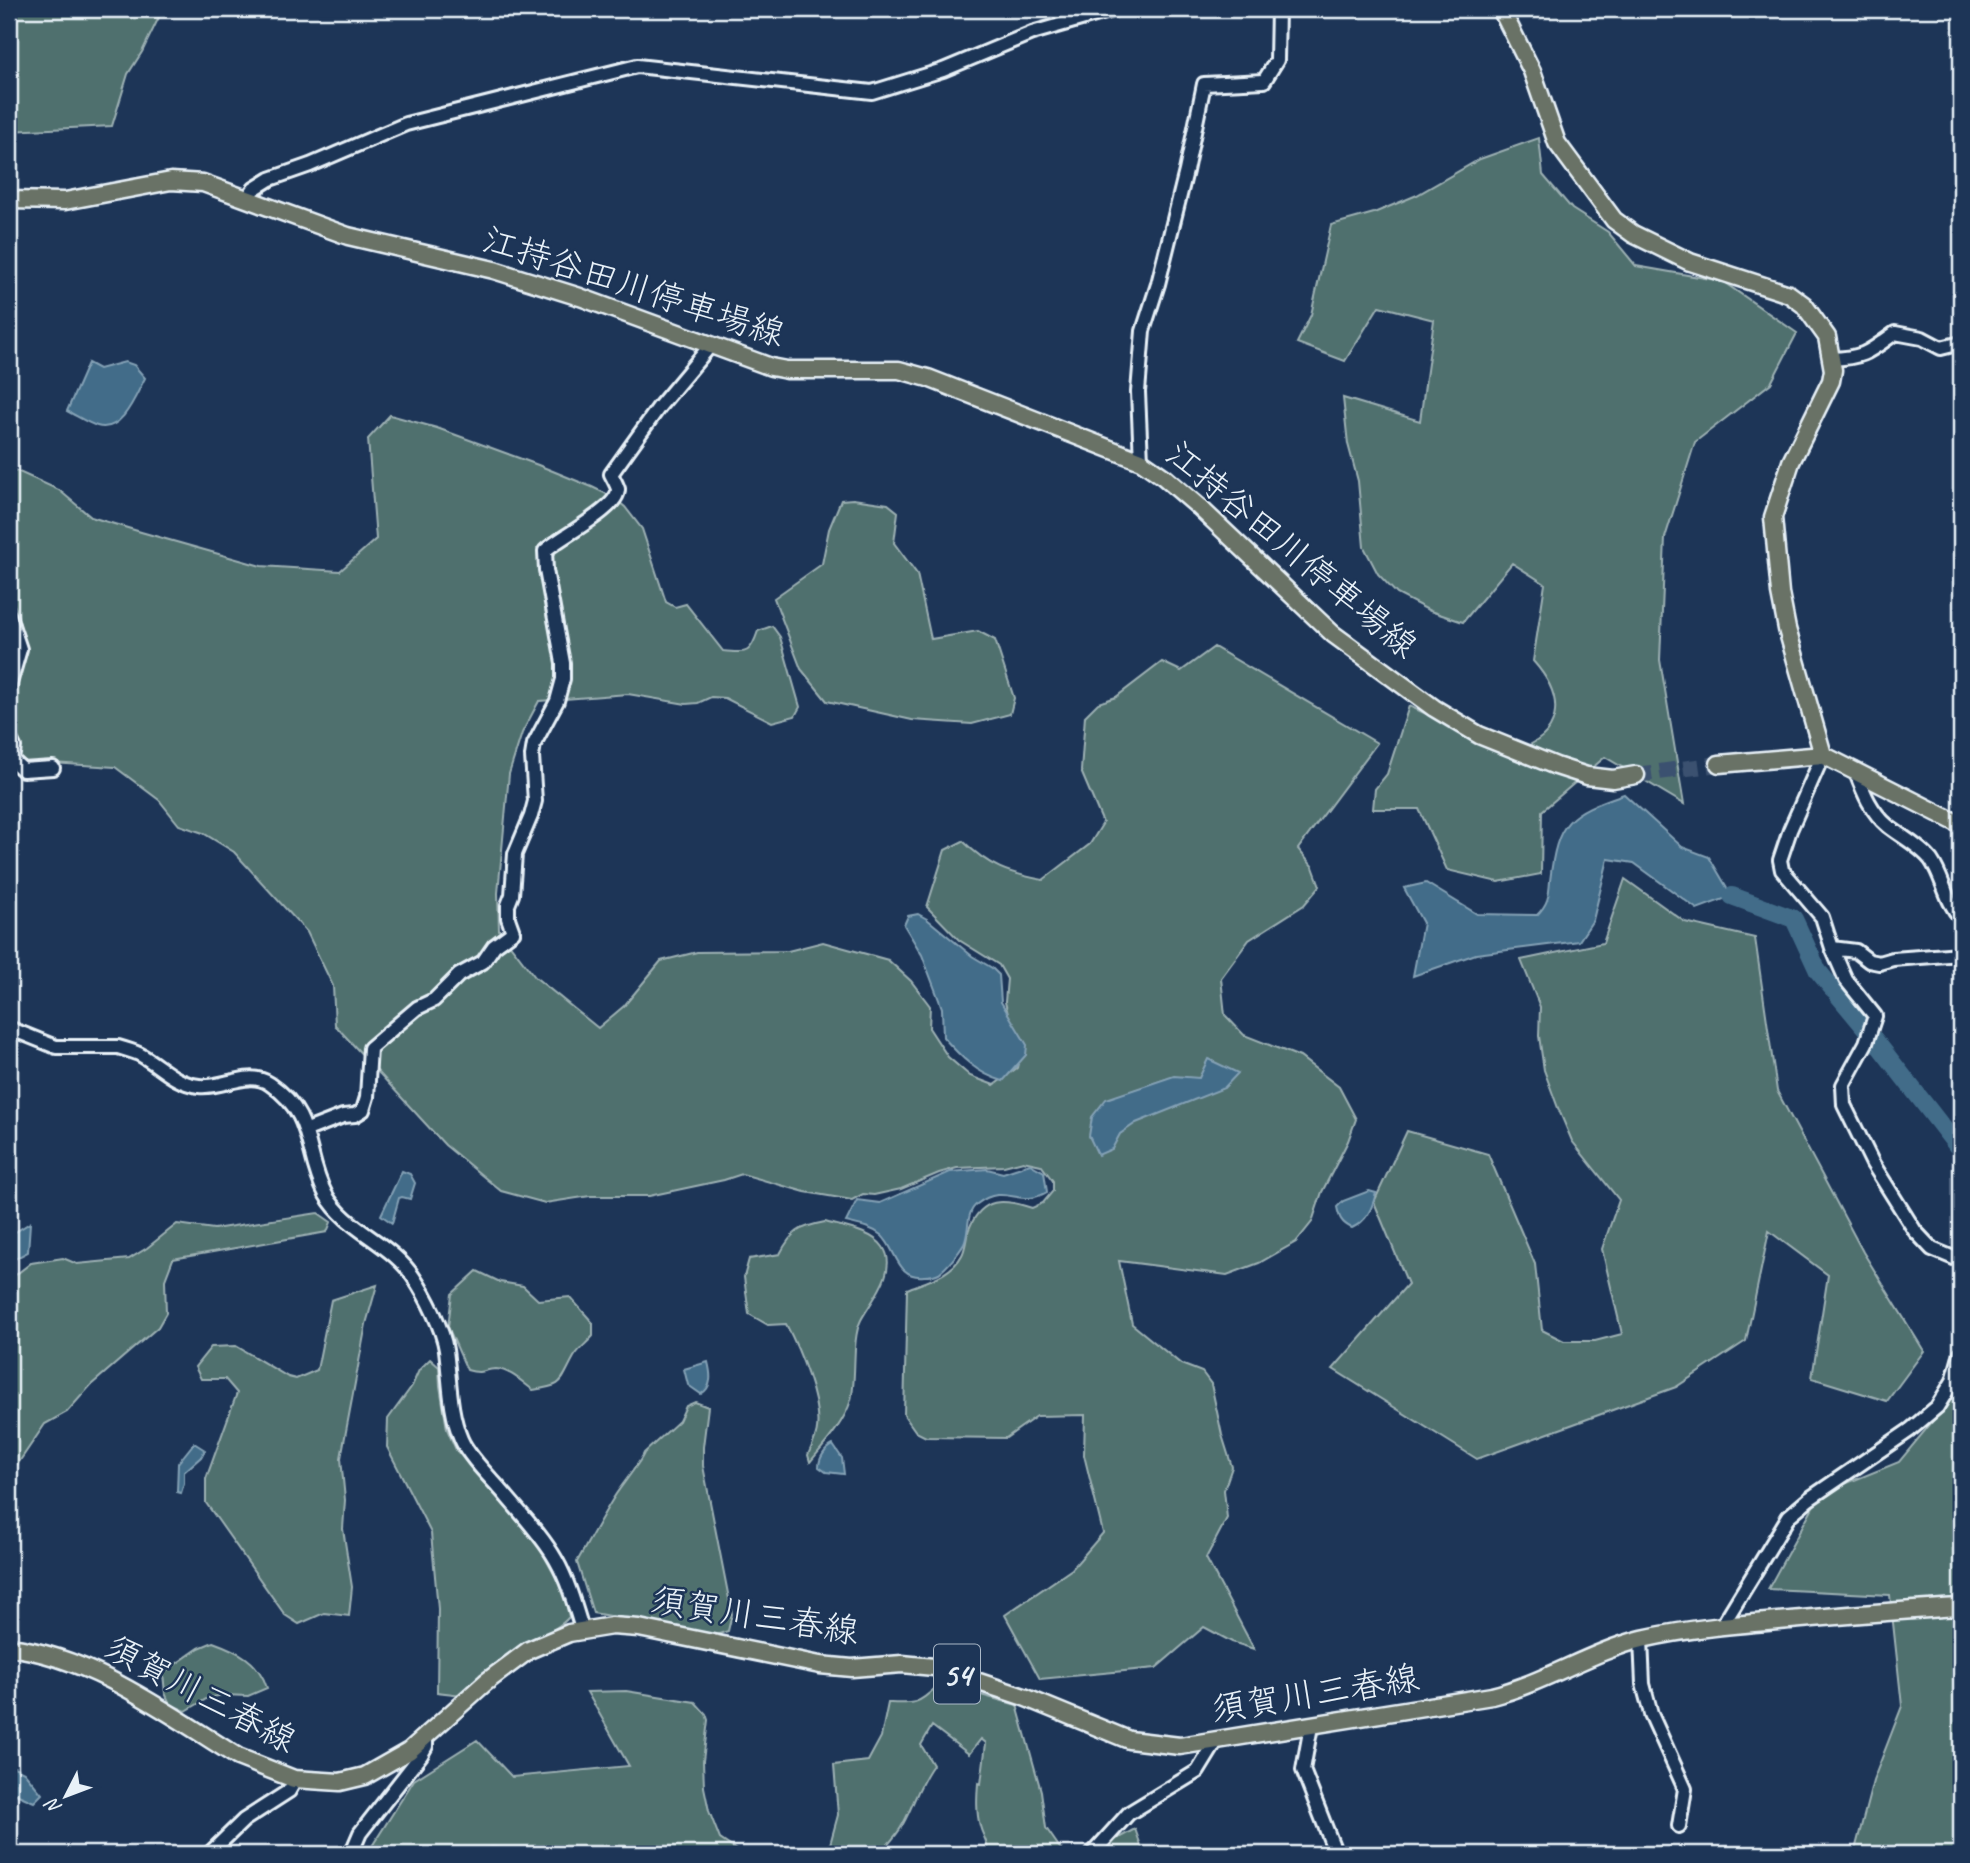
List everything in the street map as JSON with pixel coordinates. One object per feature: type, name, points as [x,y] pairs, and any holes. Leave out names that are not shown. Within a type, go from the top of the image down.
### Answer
[{"type":"main road","points":[[1501,9],[1532,71],[1557,143],[1614,220],[1633,234],[1690,262],[1789,294],[1804,305],[1827,337],[1831,381],[1791,462],[1773,517],[1780,593],[1787,629],[1823,755]]},
{"type":"main road","name":"江持谷田川停車場線","points":[[9,200],[65,201],[171,181],[203,183],[348,236],[494,270],[580,297],[771,367],[787,370],[899,370],[928,378],[1141,461],[1199,507],[1333,634],[1434,708],[1479,735],[1587,776],[1613,779],[1636,775]]},
{"type":"main road","points":[[1719,764],[1823,755],[1961,825]]},
{"type":"main road","name":"須賀川三春線","points":[[9,1647],[38,1651],[85,1667],[117,1683],[238,1757],[280,1775],[296,1779],[340,1782],[365,1776],[392,1762],[512,1661],[540,1643],[582,1629],[612,1626],[639,1628],[838,1667],[902,1664],[934,1667],[968,1676],[1129,1740],[1180,1746],[1492,1696],[1520,1689],[1604,1652],[1641,1639],[1722,1626],[1961,1607]]},
{"type":"street","points":[[246,199],[254,189],[270,179],[406,124],[637,66],[872,92],[943,70],[1032,33],[1116,9]]},
{"type":"street","points":[[1141,461],[1138,392],[1143,331],[1158,284],[1186,171],[1204,84],[1264,81],[1277,60],[1278,9]]},
{"type":"street","points":[[1831,359],[1856,358],[1868,353],[1895,333],[1922,338],[1941,348],[1961,344]]},
{"type":"street","points":[[307,1130],[363,1110],[368,1097],[370,1048],[417,1008],[434,1000],[459,975],[483,962],[489,957],[494,946],[513,932],[508,918],[516,854],[535,801],[532,756],[534,744],[557,701],[563,679],[563,663],[545,551],[600,513],[616,497],[618,489],[611,474],[659,407],[710,346]]},
{"type":"street","points":[[9,616],[20,649],[9,687]]},
{"type":"street","points":[[9,737],[13,747],[12,760],[18,768],[53,768]]},
{"type":"street","points":[[1823,755],[1790,830],[1780,860],[1782,870],[1822,917],[1846,980],[1875,1016],[1866,1042],[1843,1085],[1844,1105],[1873,1164],[1915,1231],[1932,1249],[1961,1261]]},
{"type":"street","points":[[1855,770],[1870,806],[1888,826],[1930,859],[1953,910],[1961,918]]},
{"type":"street","points":[[1832,948],[1856,951],[1868,961],[1879,963],[1892,959],[1961,954]]},
{"type":"street","points":[[9,1028],[57,1047],[118,1047],[128,1050],[140,1055],[170,1077],[196,1086],[248,1077],[262,1080],[279,1091],[293,1105],[307,1130],[319,1175],[333,1204],[349,1221],[397,1257],[415,1278],[444,1340],[451,1400],[461,1440],[557,1561],[572,1595],[582,1629]]},
{"type":"street","points":[[1722,1626],[1789,1516],[1809,1499],[1910,1430],[1937,1407],[1953,1381],[1961,1353]]},
{"type":"street","points":[[1641,1639],[1643,1684],[1651,1714],[1685,1789],[1679,1826]]},
{"type":"street","points":[[1311,1726],[1303,1770],[1336,1854]]},
{"type":"street","points":[[351,1854],[360,1833],[421,1755],[426,1746],[426,1736]]},
{"type":"street","points":[[1092,1854],[1129,1813],[1198,1771],[1217,1740]]},
{"type":"street","points":[[209,1854],[244,1820],[289,1791],[296,1779]]},
{"type":"green space","points":[[9,9],[163,9],[128,74],[112,126],[9,131]]},
{"type":"green space","points":[[1539,138],[1543,175],[1572,209],[1608,232],[1636,266],[1722,281],[1797,333],[1771,383],[1695,442],[1665,538],[1660,660],[1684,804],[1605,757],[1542,811],[1541,874],[1498,882],[1447,870],[1419,809],[1373,809],[1375,789],[1387,774],[1409,706],[1509,752],[1541,738],[1550,728],[1555,703],[1544,675],[1533,661],[1545,584],[1512,563],[1463,622],[1430,611],[1397,594],[1378,574],[1364,547],[1358,481],[1348,444],[1343,398],[1420,421],[1434,320],[1379,306],[1345,361],[1297,343],[1311,315],[1331,225],[1374,213],[1417,195],[1480,159]]},
{"type":"green space","points":[[390,415],[437,428],[538,465],[613,497],[625,507],[642,529],[666,602],[675,607],[686,604],[723,651],[747,651],[753,645],[758,631],[772,626],[780,637],[800,707],[795,716],[772,722],[725,698],[711,697],[698,703],[686,704],[628,694],[539,701],[522,733],[509,774],[498,893],[499,930],[535,977],[598,1028],[624,1006],[661,961],[697,952],[788,951],[823,942],[888,960],[911,981],[930,1006],[929,1028],[948,1057],[970,1076],[994,1085],[1017,1068],[1021,1049],[1005,1002],[1007,979],[999,965],[959,940],[927,907],[945,850],[963,841],[1000,868],[1043,880],[1090,844],[1103,823],[1081,771],[1085,716],[1098,703],[1116,697],[1162,662],[1181,671],[1214,647],[1377,743],[1298,849],[1313,867],[1320,886],[1304,905],[1249,940],[1221,978],[1225,1015],[1244,1035],[1300,1057],[1339,1087],[1356,1119],[1322,1192],[1312,1222],[1296,1242],[1259,1263],[1227,1275],[1119,1261],[1132,1324],[1181,1364],[1202,1372],[1211,1384],[1232,1467],[1224,1490],[1227,1518],[1206,1558],[1254,1649],[1232,1642],[1204,1627],[1156,1668],[1040,1679],[1005,1615],[1072,1569],[1103,1533],[1084,1455],[1085,1415],[1037,1416],[1006,1438],[926,1437],[916,1432],[904,1415],[907,1289],[937,1277],[957,1262],[974,1218],[987,1206],[1003,1202],[1032,1208],[1043,1203],[1053,1191],[1053,1181],[1041,1165],[1023,1161],[1004,1166],[957,1168],[901,1189],[874,1195],[863,1194],[852,1200],[805,1192],[742,1174],[649,1196],[590,1196],[545,1203],[501,1191],[445,1145],[335,1025],[333,986],[307,932],[234,852],[203,833],[179,825],[159,800],[115,767],[51,763],[38,765],[20,761],[9,726],[9,702],[25,645],[9,593],[9,471],[17,471],[59,490],[91,517],[261,566],[340,571],[376,539],[368,439]]},
{"type":"green space","points":[[841,500],[888,504],[898,512],[894,543],[917,574],[931,639],[978,631],[995,640],[1014,698],[1010,714],[972,724],[912,720],[827,701],[801,669],[774,598],[822,564],[829,529]]},
{"type":"green space","points":[[1625,879],[1685,922],[1755,938],[1777,1091],[1863,1252],[1924,1351],[1887,1401],[1812,1378],[1828,1275],[1769,1231],[1746,1341],[1676,1387],[1477,1459],[1333,1369],[1408,1284],[1374,1202],[1407,1131],[1488,1154],[1535,1264],[1542,1330],[1564,1341],[1595,1341],[1622,1334],[1602,1249],[1619,1200],[1572,1141],[1558,1108],[1544,1070],[1539,1036],[1540,1007],[1521,960],[1603,943]]},
{"type":"green space","points":[[318,1213],[331,1222],[327,1232],[173,1259],[165,1280],[166,1313],[158,1327],[91,1385],[67,1412],[45,1424],[17,1465],[9,1469],[9,1280],[31,1263],[63,1258],[77,1264],[129,1259],[177,1224],[214,1229]]},
{"type":"green space","points":[[825,1222],[857,1230],[872,1237],[883,1247],[888,1265],[882,1285],[858,1328],[853,1391],[848,1409],[834,1433],[810,1462],[808,1455],[816,1435],[817,1417],[808,1375],[786,1324],[768,1325],[749,1314],[744,1277],[749,1259],[780,1254],[797,1231]]},
{"type":"green space","points":[[477,1271],[500,1282],[523,1286],[538,1300],[570,1297],[593,1323],[593,1336],[576,1354],[560,1382],[551,1387],[533,1390],[501,1370],[467,1370],[448,1327],[452,1294]]},
{"type":"green space","points":[[377,1285],[366,1324],[341,1458],[345,1500],[343,1529],[352,1587],[349,1616],[324,1613],[299,1624],[285,1615],[206,1503],[206,1479],[237,1393],[225,1379],[201,1379],[195,1367],[211,1347],[236,1346],[288,1377],[296,1379],[317,1370],[331,1300]]},
{"type":"green space","points":[[430,1359],[439,1367],[447,1429],[456,1450],[537,1543],[564,1592],[569,1617],[553,1630],[514,1650],[462,1695],[437,1692],[438,1609],[431,1533],[387,1447],[388,1419],[412,1386],[419,1370]]},
{"type":"green space","points":[[1961,1387],[1961,1557],[1956,1559],[1961,1611],[1961,1854],[1854,1854],[1873,1781],[1902,1706],[1890,1595],[1768,1589],[1820,1494],[1899,1462]]},
{"type":"green space","points":[[695,1402],[708,1407],[703,1466],[732,1614],[728,1631],[716,1635],[593,1613],[577,1562],[611,1502],[644,1453],[679,1421],[686,1406]]},
{"type":"green space","points":[[213,1642],[246,1658],[259,1671],[267,1688],[248,1696],[223,1695],[208,1698],[186,1711],[170,1704],[165,1693],[163,1673],[199,1648]]},
{"type":"green space","points":[[936,1687],[952,1687],[1017,1705],[1041,1791],[1046,1828],[1064,1854],[988,1854],[977,1804],[986,1743],[981,1739],[969,1754],[932,1726],[921,1745],[933,1765],[892,1840],[879,1854],[836,1854],[829,1848],[838,1815],[834,1765],[868,1761],[881,1737],[888,1703],[915,1702]]},
{"type":"green space","points":[[626,1691],[695,1702],[706,1714],[708,1720],[703,1761],[704,1787],[709,1811],[720,1839],[742,1854],[519,1854],[515,1850],[492,1847],[476,1851],[476,1854],[367,1854],[414,1780],[477,1740],[512,1777],[629,1766],[587,1692]]},
{"type":"green space","points":[[1135,1829],[1144,1854],[1089,1854]]},
{"type":"water","points":[[125,362],[134,365],[145,378],[121,419],[106,427],[97,426],[67,411],[88,363],[99,369]]},
{"type":"water","points":[[1624,794],[1682,847],[1709,857],[1732,896],[1697,909],[1634,863],[1608,859],[1593,920],[1579,941],[1476,954],[1413,976],[1423,923],[1404,888],[1426,883],[1477,914],[1537,915],[1547,900],[1557,845],[1569,822],[1590,807]]},
{"type":"water","points":[[918,914],[999,975],[1001,1002],[1027,1045],[1026,1055],[1003,1081],[977,1069],[943,1037],[942,1008],[922,955],[904,925],[908,916]]},
{"type":"water","points":[[1208,1059],[1238,1073],[1224,1088],[1136,1123],[1120,1134],[1112,1149],[1098,1155],[1089,1136],[1092,1117],[1106,1099],[1174,1076],[1199,1078]]},
{"type":"water","points":[[1030,1164],[1044,1172],[1047,1192],[1028,1198],[996,1195],[977,1204],[969,1217],[964,1244],[949,1264],[936,1274],[915,1276],[908,1273],[881,1235],[869,1228],[846,1222],[857,1200],[880,1203],[950,1172],[987,1169],[1003,1173]]},
{"type":"water","points":[[402,1171],[410,1174],[415,1183],[410,1199],[399,1198],[392,1223],[381,1215]]},
{"type":"water","points":[[1369,1191],[1376,1193],[1368,1214],[1352,1228],[1348,1226],[1341,1219],[1337,1207],[1343,1201]]},
{"type":"water","points":[[30,1223],[28,1252],[13,1260],[9,1254],[9,1236]]},
{"type":"water","points":[[708,1362],[709,1384],[701,1394],[688,1385],[684,1369]]},
{"type":"water","points":[[194,1443],[205,1450],[184,1472],[181,1493],[177,1492],[178,1463]]},
{"type":"water","points":[[833,1445],[842,1458],[844,1474],[826,1472],[819,1467],[823,1454]]},
{"type":"water","points":[[14,1767],[24,1772],[42,1794],[34,1802],[9,1791],[9,1772]]},
{"type":"waterway","points":[[1732,896],[1794,919],[1818,971],[1833,989]]},
{"type":"waterway","points":[[1838,995],[1867,1030]]},
{"type":"waterway","points":[[1874,1039],[1961,1151]]},
{"type":"tunnel","points":[[1636,775],[1719,764]]}]
